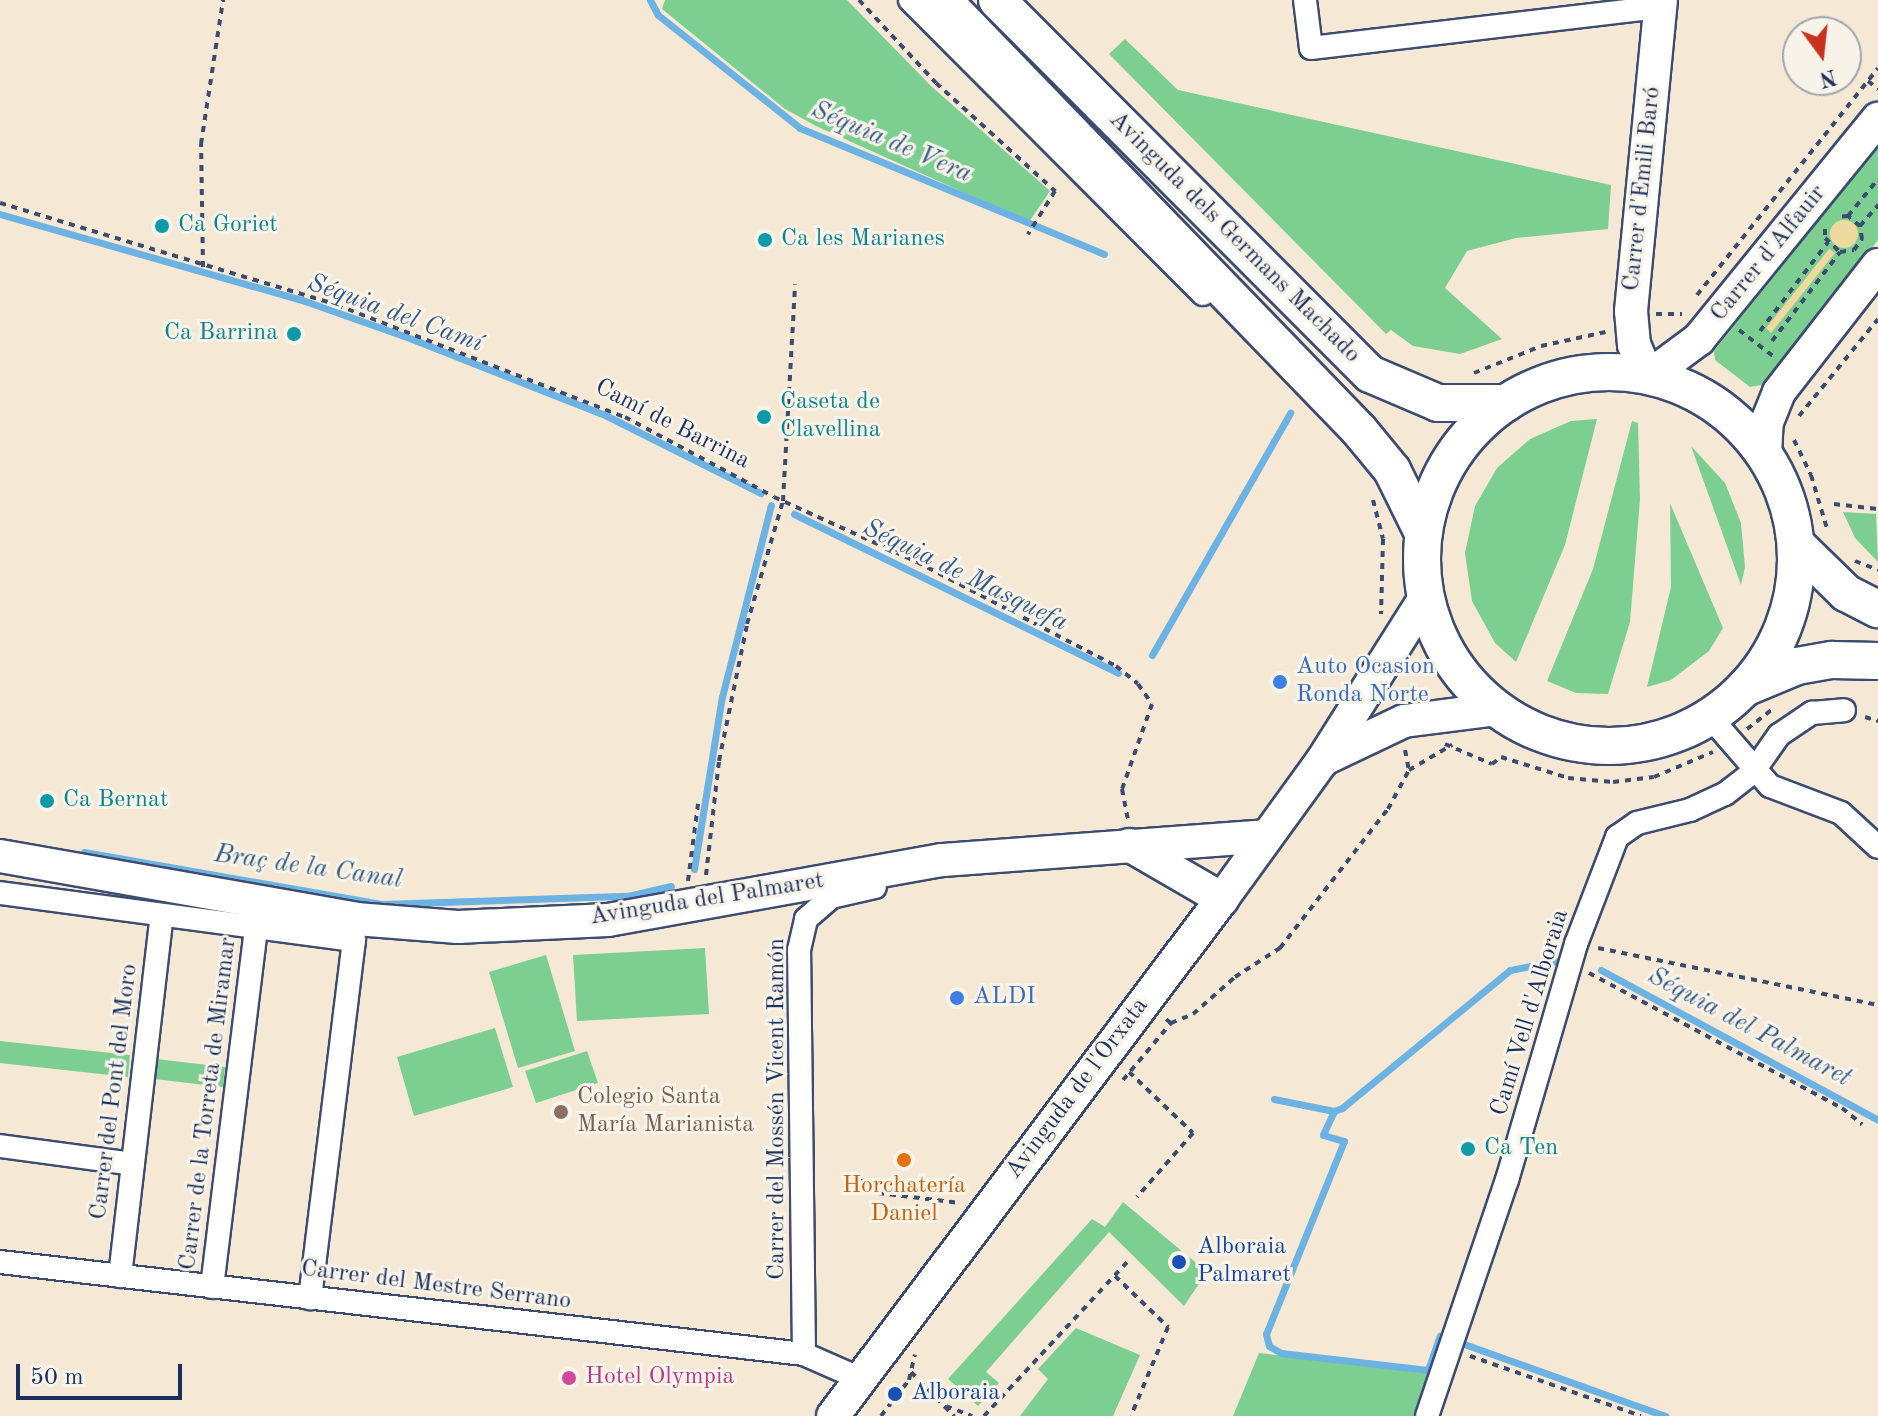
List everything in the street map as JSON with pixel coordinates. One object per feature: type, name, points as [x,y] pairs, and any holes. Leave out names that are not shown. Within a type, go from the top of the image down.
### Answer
[{"type":"main road","name":"Avinguda dels Germans Machado","points":[[943,0],[1326,395],[1392,470],[1423,533]]},
{"type":"main road","name":"Avinguda dels Germans Machado","points":[[997,0],[1370,374],[1438,403],[1506,403]]},
{"type":"main road","name":"Carrer d'Emili Baró","points":[[1648,376],[1634,345],[1631,311],[1661,4]]},
{"type":"main road","name":"Carrer d'Alfauir","points":[[1648,376],[1682,356],[1708,305],[1878,119]]},
{"type":"main road","points":[[1765,455],[1772,406],[1792,372],[1878,265]]},
{"type":"main road","points":[[1598,373],[1648,376],[1705,398],[1738,424],[1765,455],[1787,498],[1796,544],[1796,575],[1780,636],[1720,730],[1599,746],[1562,740],[1496,709],[1451,660],[1425,598],[1423,533],[1443,473],[1460,446],[1506,403],[1566,377],[1598,373]]},
{"type":"main road","points":[[1796,544],[1835,584],[1875,588]]},
{"type":"main road","name":"Avinguda de l'Orxata","points":[[833,1416],[1222,899],[1322,761],[1425,598]]},
{"type":"main road","points":[[1745,688],[1797,666],[1878,661]]},
{"type":"main road","name":"Avinguda de l'Orxata","points":[[1322,761],[1404,721],[1496,709]]},
{"type":"main road","name":"Avinguda del Palmaret","points":[[0,856],[356,919],[444,926],[608,920],[942,860],[1266,836]]},
{"type":"main road","points":[[1129,845],[1222,899]]},
{"type":"street","name":"Avinguda dels Germans Machado","points":[[910,0],[1241,332],[1326,395]]},
{"type":"street","points":[[1305,0],[1311,48],[1553,8],[1661,4]]},
{"type":"street","name":"Camí Vell d'Alboraia","points":[[1427,1416],[1576,944],[1617,837],[1637,823],[1690,810],[1725,794],[1753,772],[1779,735],[1812,713],[1844,710]]},
{"type":"street","points":[[1720,730],[1753,772],[1770,786],[1841,813],[1878,847]]},
{"type":"street","name":"Carrer del Mossén Vicent Ramón","points":[[804,1354],[799,950],[806,919],[831,897],[887,885],[942,860]]},
{"type":"street","points":[[0,893],[354,940],[310,1298]]},
{"type":"street","name":"Carrer del Pont del Moro","points":[[120,1276],[162,915]]},
{"type":"street","name":"Carrer de la Torreta de Miramar","points":[[212,1287],[256,927]]},
{"type":"street","points":[[0,1146],[133,1164]]},
{"type":"street","name":"Carrer del Mestre Serrano","points":[[0,1262],[804,1354],[861,1379]]},
{"type":"path","points":[[203,267],[201,144],[223,0]]},
{"type":"path","points":[[859,0],[936,83],[1055,191],[1028,234]]},
{"type":"path","points":[[1464,374],[1558,341],[1602,334],[1612,326],[1616,310],[1680,316],[1708,305],[1878,68]]},
{"type":"path","points":[[1868,81],[1878,89]]},
{"type":"path","points":[[1840,252],[1828,242],[1824,233],[1834,218],[1848,216],[1878,179]]},
{"type":"path","name":"Camí de Barrina","points":[[0,203],[203,267],[337,305],[625,417],[783,501],[917,562],[1116,666],[1138,684],[1152,704],[1122,789],[1123,809],[1134,832],[1129,845]]},
{"type":"path","points":[[1860,226],[1878,205]]},
{"type":"path","points":[[1772,341],[1840,252],[1854,250],[1863,235],[1860,226],[1848,216]]},
{"type":"path","points":[[1760,331],[1828,242]]},
{"type":"path","points":[[720,902],[704,865],[719,761],[747,624],[783,501],[795,284]]},
{"type":"path","points":[[1708,305],[1818,393]]},
{"type":"path","points":[[1834,543],[1793,435],[1797,420],[1878,319]]},
{"type":"path","points":[[1370,492],[1383,539],[1380,618]]},
{"type":"path","points":[[1834,504],[1878,509]]},
{"type":"path","points":[[1847,556],[1875,588]]},
{"type":"path","points":[[1435,743],[1452,745],[1492,764],[1501,757],[1568,778],[1613,782],[1654,777],[1720,730],[1780,702]]},
{"type":"path","points":[[1404,721],[1409,770]]},
{"type":"path","points":[[1120,1083],[1171,1023],[1193,1014],[1235,977],[1280,948],[1388,809],[1409,770],[1452,745]]},
{"type":"path","points":[[687,908],[698,804]]},
{"type":"path","points":[[1576,944],[1878,1005]]},
{"type":"path","points":[[1571,967],[1601,976],[1842,1108],[1862,1124]]},
{"type":"path","points":[[1143,1001],[1171,1023]]},
{"type":"path","points":[[1129,1072],[1193,1133],[1137,1197]]},
{"type":"path","points":[[867,1181],[856,1180],[854,1190],[937,1200]]},
{"type":"path","points":[[984,1416],[1131,1258]]},
{"type":"path","points":[[1115,1276],[1168,1327],[1131,1416]]},
{"type":"path","points":[[881,1416],[911,1372],[924,1344]]},
{"type":"path","points":[[885,1347],[954,1416]]},
{"type":"path","points":[[1448,1353],[1477,1357],[1641,1416]]},
{"type":"path","points":[[944,1406],[972,1416]]},
{"type":"green space","points":[[665,0],[847,0],[931,86],[1050,191],[1029,222],[816,126],[785,109],[662,9]]},
{"type":"green space","points":[[1125,39],[1178,90],[1611,185],[1608,229],[1516,238],[1467,251],[1445,288],[1502,339],[1460,354],[1413,346],[1391,330],[1386,334],[1109,54]]},
{"type":"green space","points":[[1878,147],[1878,240],[1762,385],[1750,387],[1715,360],[1714,351]]},
{"type":"green space","points":[[1597,419],[1565,545],[1516,662],[1495,643],[1472,601],[1465,553],[1475,506],[1497,468],[1530,439],[1571,421]]},
{"type":"green space","points":[[1632,421],[1638,423],[1640,499],[1630,622],[1608,694],[1576,693],[1547,681],[1593,569]]},
{"type":"green space","points":[[1691,446],[1725,483],[1741,523],[1745,567],[1741,585]]},
{"type":"green space","points":[[1670,503],[1723,628],[1709,651],[1671,680],[1647,687],[1671,587]]},
{"type":"green space","points":[[1843,512],[1876,514],[1878,562],[1855,538]]},
{"type":"green space","points":[[705,948],[709,1014],[577,1021],[573,955]]},
{"type":"green space","points":[[546,955],[575,1051],[518,1068],[489,972]]},
{"type":"green space","points":[[495,1028],[513,1087],[414,1116],[397,1057]]},
{"type":"green space","points":[[0,1041],[130,1055],[128,1077],[0,1063]]},
{"type":"green space","points":[[587,1051],[598,1083],[536,1103],[525,1071]]},
{"type":"green space","points":[[156,1059],[225,1067],[223,1087],[154,1079]]},
{"type":"green space","points":[[1123,1202],[1207,1272],[1184,1306],[1109,1232],[986,1372],[999,1383],[978,1406],[948,1379],[1092,1219],[1105,1227]]},
{"type":"green space","points":[[1076,1328],[1140,1355],[1113,1416],[1020,1416],[1048,1379],[1038,1369]]},
{"type":"green space","points":[[1259,1353],[1428,1373],[1413,1416],[1233,1416]]},
{"type":"sand","points":[[1844,220],[1854,224],[1858,234],[1854,244],[1844,248],[1834,244],[1830,234],[1834,224]]},
{"type":"sand","points":[[1829,249],[1835,253],[1771,333],[1766,328]]},
{"type":"waterway","name":"Séquia de Vera","points":[[650,0],[658,15],[800,128],[1104,254]]},
{"type":"waterway","name":"Séquia del Camí","points":[[0,214],[302,300],[412,339],[607,416],[761,493]]},
{"type":"waterway","name":"Séquia de Masquefa","points":[[1152,655],[1290,413]]},
{"type":"waterway","name":"Braç de la Canal","points":[[694,869],[722,697],[771,505]]},
{"type":"waterway","name":"Séquia de Masquefa","points":[[794,514],[1118,673]]},
{"type":"waterway","name":"Braç de la Canal","points":[[84,852],[382,904],[628,896],[671,886]]},
{"type":"waterway","name":"Séquia del Palmaret","points":[[1274,1099],[1334,1111],[1342,1108],[1510,970],[1556,961]]},
{"type":"waterway","name":"Séquia del Palmaret","points":[[1601,970],[1878,1120]]},
{"type":"waterway","points":[[1334,1111],[1323,1135],[1344,1141],[1266,1334],[1269,1346],[1281,1353],[1428,1370],[1440,1336]]},
{"type":"waterway","points":[[1464,1344],[1665,1416]]},
{"type":"place","name":"Ca Goriet","points":[[162,226]]},
{"type":"place","name":"Ca les Marianes","points":[[765,240]]},
{"type":"place","name":"Ca Barrina","points":[[294,334]]},
{"type":"place","name":"Caseta de Clavellina","points":[[764,417]]},
{"type":"place","name":"Auto Ocasion Ronda Norte","points":[[1280,682]]},
{"type":"place","name":"Ca Bernat","points":[[47,801]]},
{"type":"place","name":"ALDI","points":[[957,998]]},
{"type":"place","name":"Colegio Santa María Marianista","points":[[561,1112]]},
{"type":"place","name":"Ca Ten","points":[[1468,1149]]},
{"type":"place","name":"Horchatería Daniel","points":[[904,1160]]},
{"type":"place","name":"Alboraia Palmaret","points":[[1179,1262]]},
{"type":"place","name":"Hotel Olympia","points":[[569,1378]]},
{"type":"place","name":"Alboraia","points":[[895,1394]]}]
